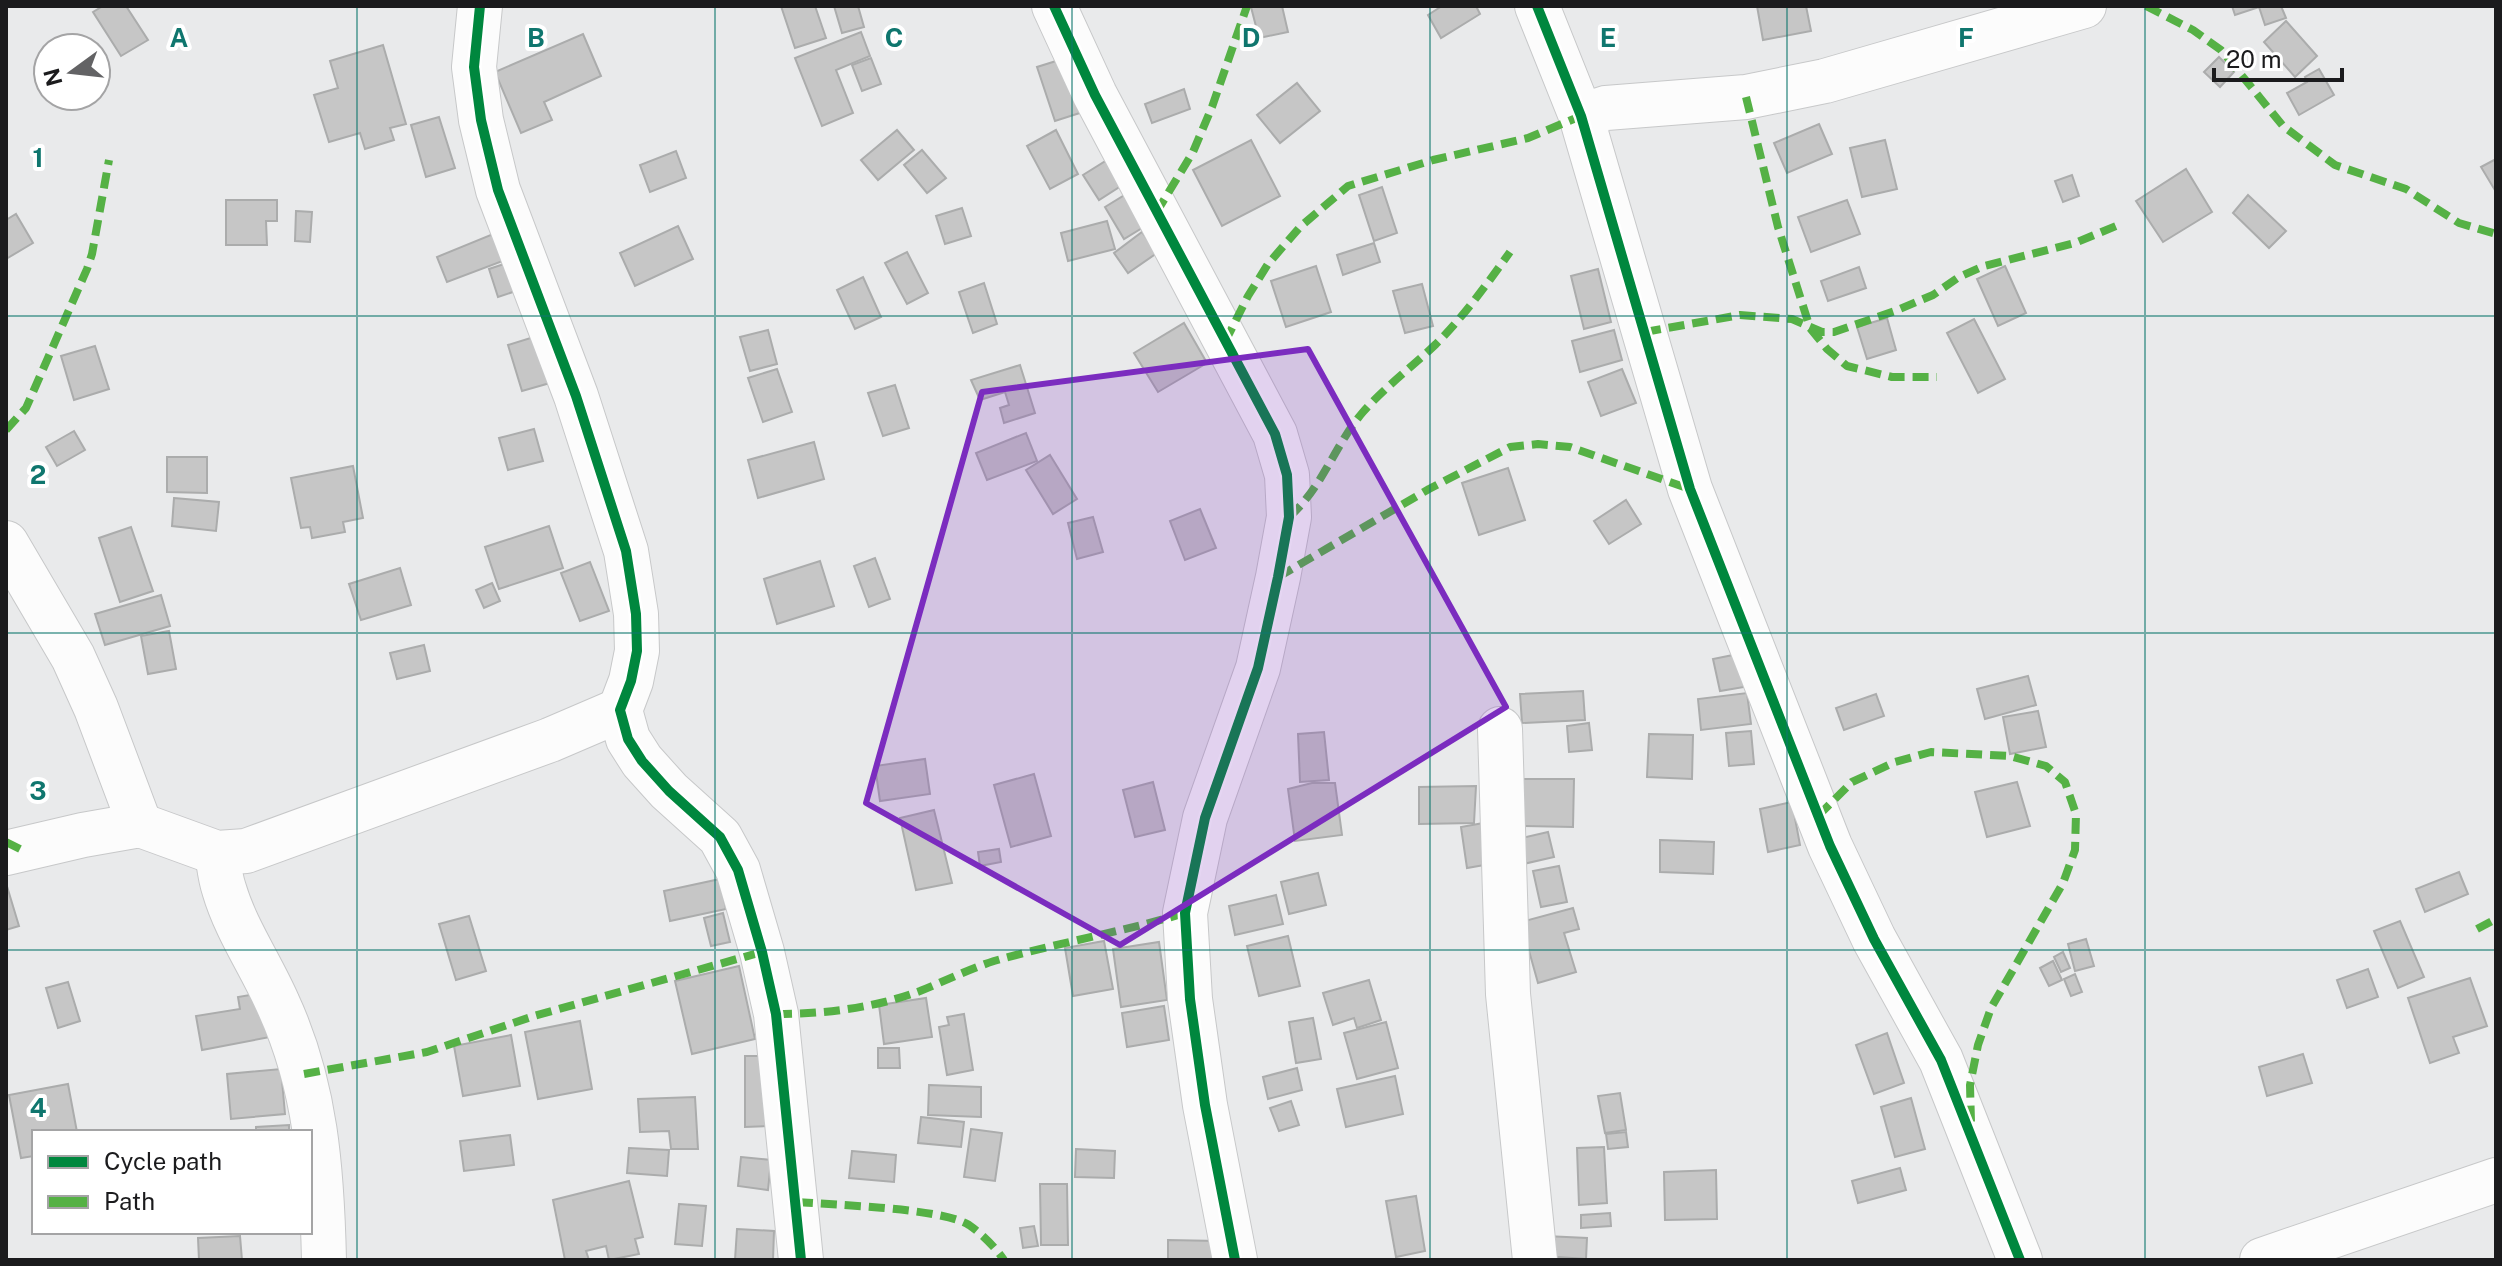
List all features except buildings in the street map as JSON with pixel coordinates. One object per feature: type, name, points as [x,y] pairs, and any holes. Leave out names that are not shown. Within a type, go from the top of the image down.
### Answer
[{"type":"street","points":[[480,6],[474,67],[481,120],[498,190],[581,411],[626,551],[636,614],[637,651],[631,681],[620,710],[628,739],[642,761],[669,791],[720,837],[738,870],[776,1014],[801,1260]]},
{"type":"street","points":[[1054,6],[1095,95],[1275,434],[1287,475],[1289,517],[1258,668],[1205,818],[1185,913],[1190,999],[1205,1105],[1235,1260]]},
{"type":"street","points":[[1537,6],[1581,116],[1690,489],[1830,846],[1874,939],[1941,1060],[2020,1260]]},
{"type":"street","points":[[1581,116],[1606,108],[1746,97],[1812,84],[1996,18],[2084,6]]},
{"type":"street","points":[[6,543],[73,657],[140,825]]},
{"type":"street","points":[[6,853],[140,825],[217,853],[246,851],[550,740],[620,710]]},
{"type":"street","points":[[1500,729],[1508,994],[1535,1260]]},
{"type":"street","points":[[217,853],[223,888],[252,955],[279,1005],[312,1103],[320,1157],[324,1260]]},
{"type":"street","points":[[2262,1260],[2496,1180]]},
{"type":"highlighted area","points":[[1308,349],[1506,707],[1120,945],[866,803],[982,392]]},
{"type":"marked path","points":[[1156,213],[1193,152],[1247,6]]},
{"type":"marked path","points":[[2146,6],[2193,30],[2221,50],[2283,126],[2335,165],[2406,189],[2459,223],[2496,234]]},
{"type":"marked path","points":[[1746,97],[1778,227],[1810,328],[1827,349],[1847,366],[1892,377],[1937,377]]},
{"type":"marked path","points":[[1225,342],[1268,264],[1300,227],[1348,186],[1433,160],[1528,138],[1581,116]]},
{"type":"marked path","points":[[6,430],[26,408],[87,269],[109,160]]},
{"type":"marked path","points":[[1645,332],[1740,315],[1792,319],[1822,332],[1834,332],[1933,295],[1959,277],[1984,266],[2075,243],[2116,226]]},
{"type":"marked path","points":[[1289,517],[1311,493],[1363,412],[1446,333],[1510,252]]},
{"type":"marked path","points":[[1278,577],[1429,489],[1510,447],[1538,444],[1570,447],[1690,489]]},
{"type":"marked path","points":[[1818,816],[1852,782],[1895,762],[1931,752],[2010,756],[2046,766],[2065,782],[2076,814],[2075,850],[2063,883],[1991,1008],[1978,1045],[1970,1085],[1971,1122]]},
{"type":"marked path","points":[[6,842],[20,849]]},
{"type":"marked path","points":[[776,1014],[813,1013],[885,1002],[994,961],[1185,913]]},
{"type":"marked path","points":[[2477,929],[2496,919]]},
{"type":"marked path","points":[[304,1074],[427,1052],[534,1016],[762,952]]},
{"type":"marked path","points":[[797,1202],[912,1211],[955,1219],[979,1232],[1004,1260]]},
{"type":"cycle path","points":[[480,6],[474,67],[481,120],[498,190],[576,396],[626,551],[636,614],[637,651],[631,681],[620,710],[628,739],[642,761],[669,791],[720,837],[738,870],[776,1014],[801,1260]]},
{"type":"cycle path","points":[[1054,6],[1095,95],[1275,434],[1287,475],[1289,517],[1258,668],[1205,818],[1185,913],[1190,999],[1205,1105],[1235,1260]]},
{"type":"cycle path","points":[[1537,6],[1581,116],[1690,489],[1830,846],[1874,939],[1941,1060],[2020,1260]]}]
